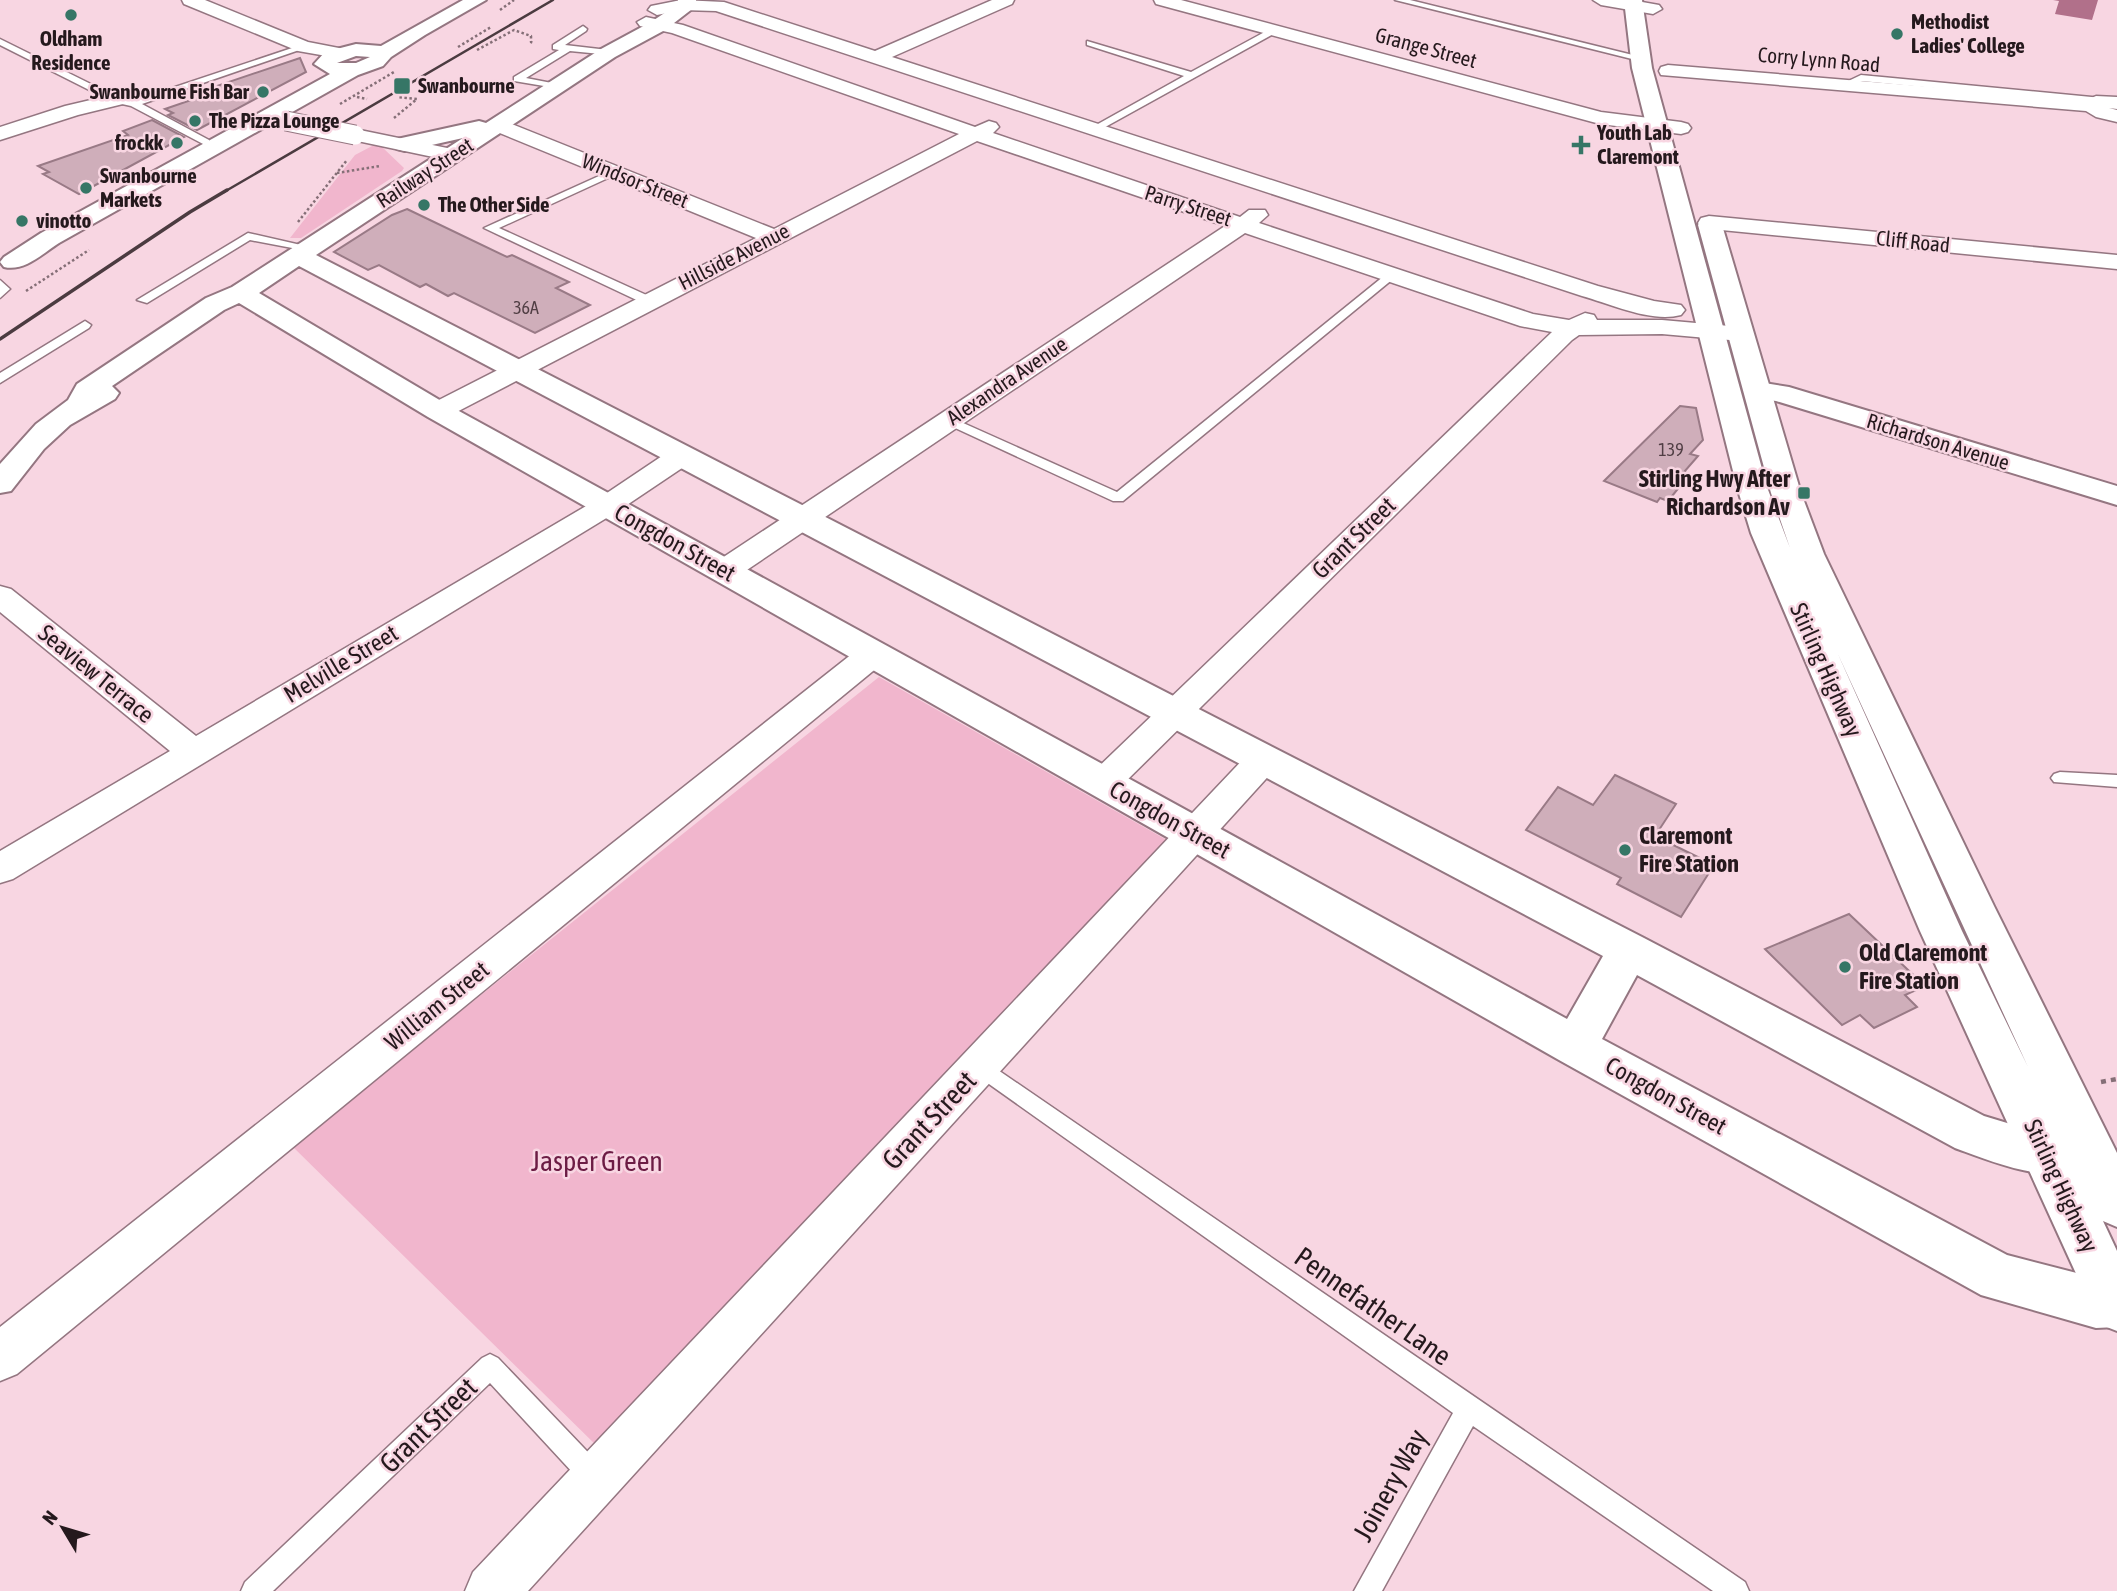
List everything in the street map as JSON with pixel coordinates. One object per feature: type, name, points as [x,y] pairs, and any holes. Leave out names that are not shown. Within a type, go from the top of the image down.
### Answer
[{"type":"main road","points":[[3,261],[270,118],[328,58],[377,53],[477,0]]},
{"type":"main road","name":"Stirling Highway","points":[[1643,4],[1654,64],[1723,324],[1758,391],[1786,493],[1808,554],[2117,1204]]},
{"type":"main road","name":"Railway Street","points":[[0,485],[20,456],[82,401],[108,392],[233,307],[241,293],[298,249],[559,87],[608,53],[655,15]]},
{"type":"main road","points":[[3,261],[16,245],[205,142],[270,118]]},
{"type":"main road","points":[[405,144],[500,123]]},
{"type":"main road","name":"Stirling Highway","points":[[1670,128],[1709,223],[1723,324],[1752,487],[1785,579],[1941,931],[2045,1151],[2074,1219],[2116,1303]]},
{"type":"main road","points":[[298,249],[517,370],[1262,761],[1629,950],[1972,1133],[2017,1148],[2092,1154]]},
{"type":"main road","name":"Congdon Street","points":[[241,293],[438,411],[1575,1046],[2000,1278],[2096,1303],[2116,1303]]},
{"type":"main road","name":"Richardson Avenue","points":[[1758,391],[1779,393],[2117,496]]},
{"type":"main road","points":[[1575,1046],[1629,950]]},
{"type":"street","points":[[190,0],[328,58]]},
{"type":"street","points":[[875,58],[1006,0]]},
{"type":"street","name":"Grange Street","points":[[1162,0],[1600,118],[1670,128]]},
{"type":"street","points":[[1601,0],[1643,4]]},
{"type":"street","name":"Parry Street","points":[[655,15],[687,2],[718,6],[1606,296],[1723,324]]},
{"type":"street","name":"Parry Street","points":[[655,15],[677,29],[1529,321],[1573,327],[1723,324]]},
{"type":"street","name":"Corry Lynn Road","points":[[1654,64],[1845,85],[2104,103],[2103,113],[2117,116]]},
{"type":"street","points":[[0,134],[72,110],[125,102]]},
{"type":"street","name":"Hillside Avenue","points":[[438,411],[975,132],[1034,110]]},
{"type":"street","points":[[270,118],[355,135],[384,132],[405,144],[459,151]]},
{"type":"street","name":"Windsor Street","points":[[500,123],[614,173],[773,237]]},
{"type":"street","name":"Alexandra Avenue","points":[[724,571],[1290,193]]},
{"type":"street","name":"Cliff Road","points":[[1709,223],[2117,262]]},
{"type":"street","name":"Grant Street","points":[[1103,783],[1573,327],[1590,316],[1606,296]]},
{"type":"street","name":"Melville Street","points":[[0,869],[608,505],[681,456]]},
{"type":"street","name":"Seaview Terrace","points":[[0,596],[193,752]]},
{"type":"street","name":"William Street","points":[[0,1357],[873,654]]},
{"type":"street","name":"Grant Street","points":[[492,1591],[1262,761]]},
{"type":"lane","points":[[1399,0],[1654,64]]},
{"type":"lane","points":[[556,47],[583,30]]},
{"type":"lane","points":[[1094,129],[1274,30]]},
{"type":"lane","points":[[0,42],[205,142]]},
{"type":"lane","points":[[1090,43],[1192,75]]},
{"type":"lane","points":[[556,47],[608,53]]},
{"type":"lane","points":[[559,87],[517,79],[567,49]]},
{"type":"lane","points":[[125,102],[328,58]]},
{"type":"lane","points":[[614,173],[490,228],[649,301]]},
{"type":"lane","points":[[144,300],[248,236],[298,249]]},
{"type":"lane","points":[[947,421],[1118,498],[1392,274]]},
{"type":"lane","points":[[0,284],[4,289],[0,295]]},
{"type":"lane","points":[[0,379],[85,325]]},
{"type":"lane","points":[[2060,778],[2117,781]]},
{"type":"lane","name":"Pennefather Lane","points":[[979,1066],[1469,1409],[1736,1591]]},
{"type":"lane","name":"Grant Street","points":[[254,1591],[490,1366],[596,1479]]},
{"type":"lane","name":"Joinery Way","points":[[1367,1591],[1469,1409]]},
{"type":"path","points":[[458,47],[491,27]]},
{"type":"path","points":[[478,50],[513,30],[531,36],[531,42],[556,47]]},
{"type":"path","points":[[332,110],[394,72]]},
{"type":"path","points":[[298,249],[285,239],[349,158],[384,132],[417,99],[398,96]]},
{"type":"green space","points":[[374,145],[382,147],[404,168],[402,171],[301,238],[290,238],[355,155]]},
{"type":"green space","name":"Jasper Green","points":[[879,677],[1172,843],[602,1451],[292,1146]]},
{"type":"shaded area","points":[[2053,0],[2098,0],[2092,20],[2055,14],[2059,1]]},
{"type":"building","points":[[300,58],[306,72],[197,130],[168,115],[173,113],[165,109],[203,96],[196,93]]},
{"type":"building","points":[[152,120],[184,137],[79,194],[43,174],[49,172],[38,166],[128,135],[123,131]]},
{"type":"building","points":[[407,209],[507,257],[512,255],[569,282],[556,288],[590,305],[535,333],[454,293],[448,296],[426,284],[420,287],[379,265],[368,270],[334,252],[392,215]]},
{"type":"building","points":[[1680,406],[1696,408],[1703,440],[1690,454],[1698,456],[1684,472],[1690,474],[1668,501],[1660,498],[1657,502],[1604,481]]},
{"type":"building","name":"Claremont Fire Station","points":[[1615,775],[1676,804],[1655,836],[1714,865],[1681,917],[1617,884],[1621,878],[1526,830],[1558,787],[1593,805]]},
{"type":"building","name":"Old Claremont Fire Station","points":[[1849,914],[1925,986],[1905,995],[1917,1007],[1874,1028],[1860,1015],[1842,1025],[1765,949]]},
{"type":"railway","points":[[224,192],[553,0]]},
{"type":"railway","points":[[0,339],[227,190]]},
{"type":"place","name":"Oldham Residence","points":[[71,15]]},
{"type":"place","name":"Methodist Ladies' College","points":[[1897,34]]},
{"type":"place","name":"Swanbourne","points":[[402,86]]},
{"type":"place","name":"Swanbourne Fish Bar","points":[[263,92]]},
{"type":"place","name":"The Pizza Lounge","points":[[195,121]]},
{"type":"place","name":"frockk","points":[[177,143]]},
{"type":"place","name":"Youth Lab Claremont","points":[[1581,145]]},
{"type":"place","name":"Swanbourne Markets","points":[[86,188]]},
{"type":"place","name":"The Other Side","points":[[424,205]]},
{"type":"place","name":"vinotto","points":[[22,221]]},
{"type":"place","name":"Stirling Hwy After Richardson Av","points":[[1804,493]]},
{"type":"place","name":"Claremont Fire Station","points":[[1625,850]]},
{"type":"place","name":"Old Claremont Fire Station","points":[[1845,967]]}]
